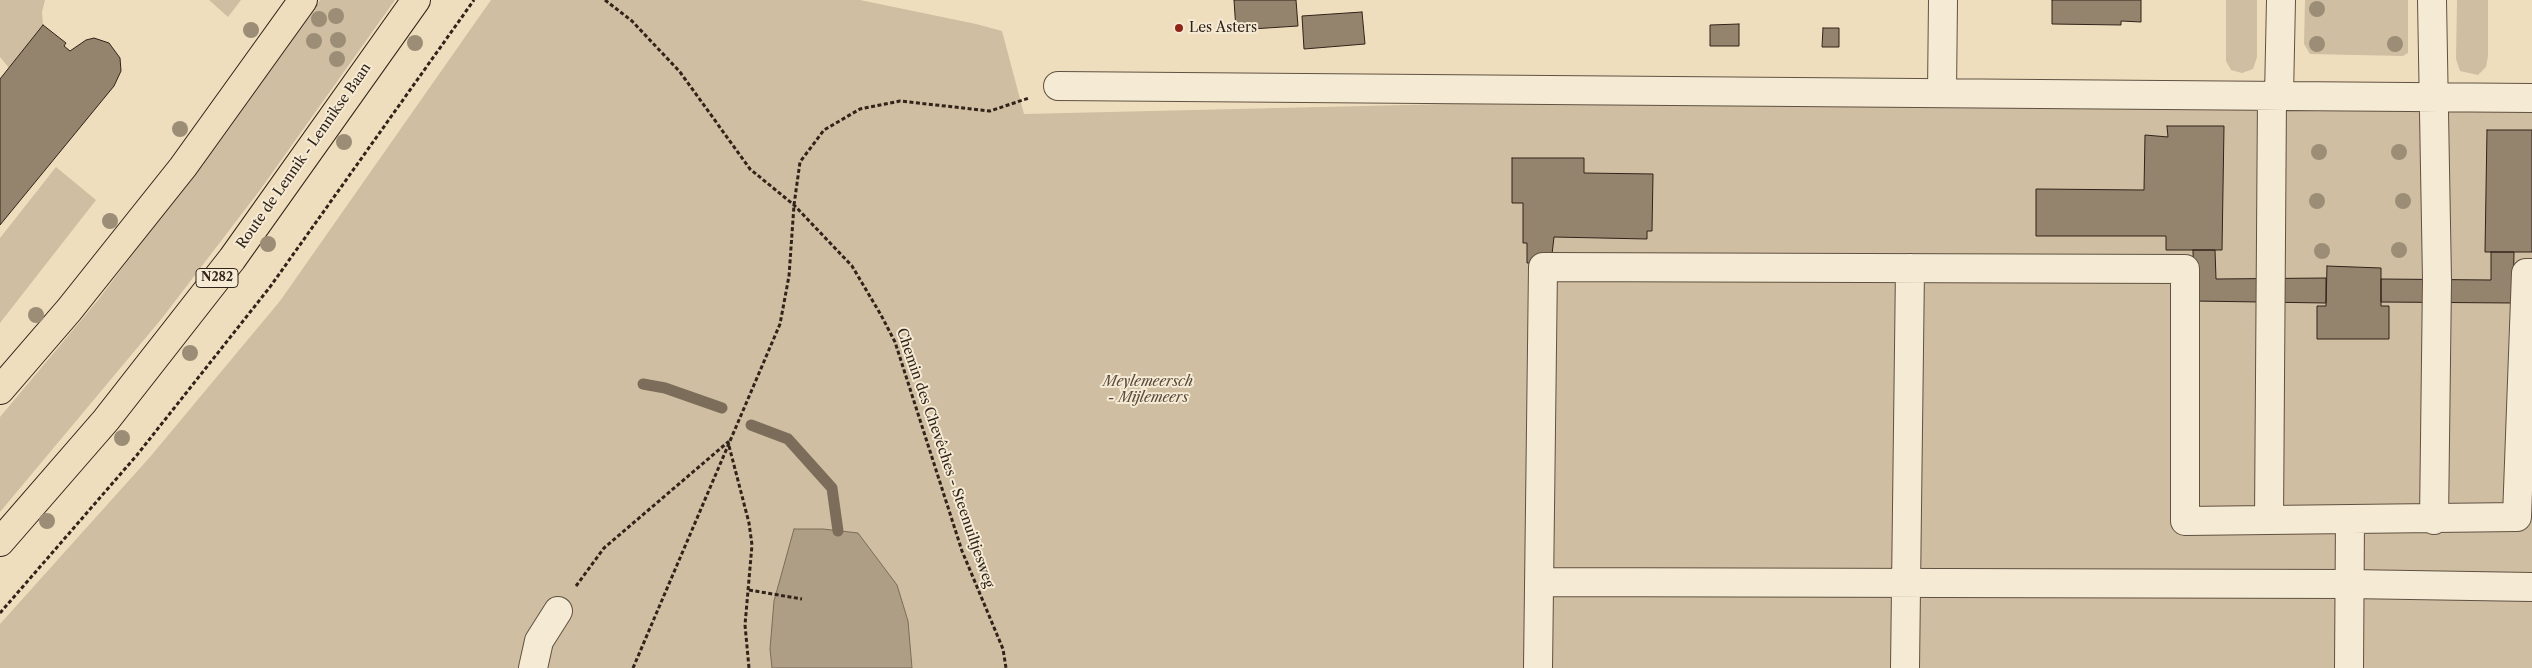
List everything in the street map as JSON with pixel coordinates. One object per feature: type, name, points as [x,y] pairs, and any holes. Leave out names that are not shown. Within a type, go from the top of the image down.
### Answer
[{"type":"main road","points":[[0,390],[69,310],[183,167],[303,0]]},
{"type":"main road","name":"Route de Lennik - Lennikse Baan","points":[[0,542],[106,420],[232,259],[416,0]]},
{"type":"street","points":[[1942,93],[1943,0]]},
{"type":"street","points":[[2269,519],[2276,96],[2281,0]]},
{"type":"street","points":[[2432,0],[2432,98],[2437,280],[2434,520]]},
{"type":"street","points":[[1058,86],[2532,98]]},
{"type":"street","points":[[1538,668],[1543,267],[2185,269],[2185,521],[2269,519],[2434,520],[2517,517],[2526,273],[2532,273]]},
{"type":"street","points":[[1905,668],[1910,268]]},
{"type":"street","points":[[2349,668],[2350,519]]},
{"type":"street","points":[[1539,582],[2350,584],[2532,587]]},
{"type":"street","points":[[533,668],[539,641],[558,610]]},
{"type":"path","points":[[0,613],[137,455],[270,287],[474,0]]},
{"type":"path","name":"Chemin des Chevêches - Steenuiltjesweg","points":[[605,0],[632,21],[680,72],[750,169],[794,205],[852,266],[895,342],[962,551],[1003,648],[1006,668]]},
{"type":"path","points":[[633,668],[780,324],[789,276],[794,205],[800,162],[824,130],[860,108],[900,101],[990,111],[1017,104],[1058,86]]},
{"type":"path","points":[[728,442],[749,524],[752,545],[744,625],[749,668]]},
{"type":"path","points":[[558,610],[604,548],[728,442]]},
{"type":"path","points":[[749,590],[802,599]]},
{"type":"green space","points":[[0,0],[45,0],[42,12],[43,25],[9,68],[0,57]]},
{"type":"green space","points":[[209,0],[241,0],[228,17]]},
{"type":"green space","points":[[320,0],[395,0],[260,190],[163,317],[0,512],[0,417],[98,300],[243,108]]},
{"type":"green space","name":"Meylemeersch - Mijlemeers","points":[[491,0],[860,0],[976,24],[1002,31],[1024,114],[1449,104],[2532,108],[2532,668],[0,668],[0,624],[150,457],[280,301]]},
{"type":"green space","points":[[2226,0],[2257,0],[2257,57],[2253,69],[2242,73],[2231,70],[2226,61]]},
{"type":"green space","points":[[2305,0],[2408,0],[2408,53],[2403,56],[2310,54],[2304,44]]},
{"type":"green space","points":[[2457,0],[2488,0],[2488,56],[2486,67],[2478,75],[2460,71],[2456,59]]},
{"type":"green space","points":[[56,167],[96,200],[0,323],[0,238]]},
{"type":"shaded area","points":[[794,529],[823,529],[858,533],[897,585],[908,621],[912,668],[772,668],[770,649],[774,601]]},
{"type":"building","points":[[1234,0],[1296,0],[1298,26],[1236,30]]},
{"type":"building","points":[[2052,0],[2141,0],[2141,22],[2121,21],[2121,25],[2052,24]]},
{"type":"building","points":[[1362,12],[1365,44],[1304,49],[1302,16]]},
{"type":"building","points":[[1739,24],[1739,46],[1710,46],[1710,25]]},
{"type":"building","points":[[43,25],[66,43],[64,46],[70,51],[86,40],[94,38],[109,43],[120,58],[121,71],[114,86],[0,225],[0,79]]},
{"type":"building","points":[[1823,28],[1839,28],[1839,47],[1822,47]]},
{"type":"building","points":[[2167,126],[2224,126],[2222,250],[2166,250],[2166,236],[2036,236],[2036,189],[2144,190],[2145,135],[2168,137]]},
{"type":"building","points":[[2487,130],[2532,130],[2532,252],[2485,252]]},
{"type":"building","points":[[1512,158],[1584,158],[1584,173],[1653,174],[1652,231],[1647,231],[1647,239],[1554,237],[1551,263],[1527,263],[1527,243],[1523,243],[1523,203],[1512,203]]},
{"type":"building","points":[[2193,250],[2215,250],[2216,279],[2326,278],[2326,303],[2194,301]]},
{"type":"building","points":[[2491,252],[2514,252],[2513,303],[2381,302],[2381,279],[2491,280]]},
{"type":"building","points":[[2327,266],[2381,268],[2381,306],[2389,306],[2389,339],[2317,339],[2317,306],[2326,306]]},
{"type":"waterway","points":[[643,384],[665,388],[722,408]]},
{"type":"waterway","points":[[751,425],[788,439],[832,488],[838,531]]},
{"type":"place","name":"Les Asters","points":[[1179,28]]}]
